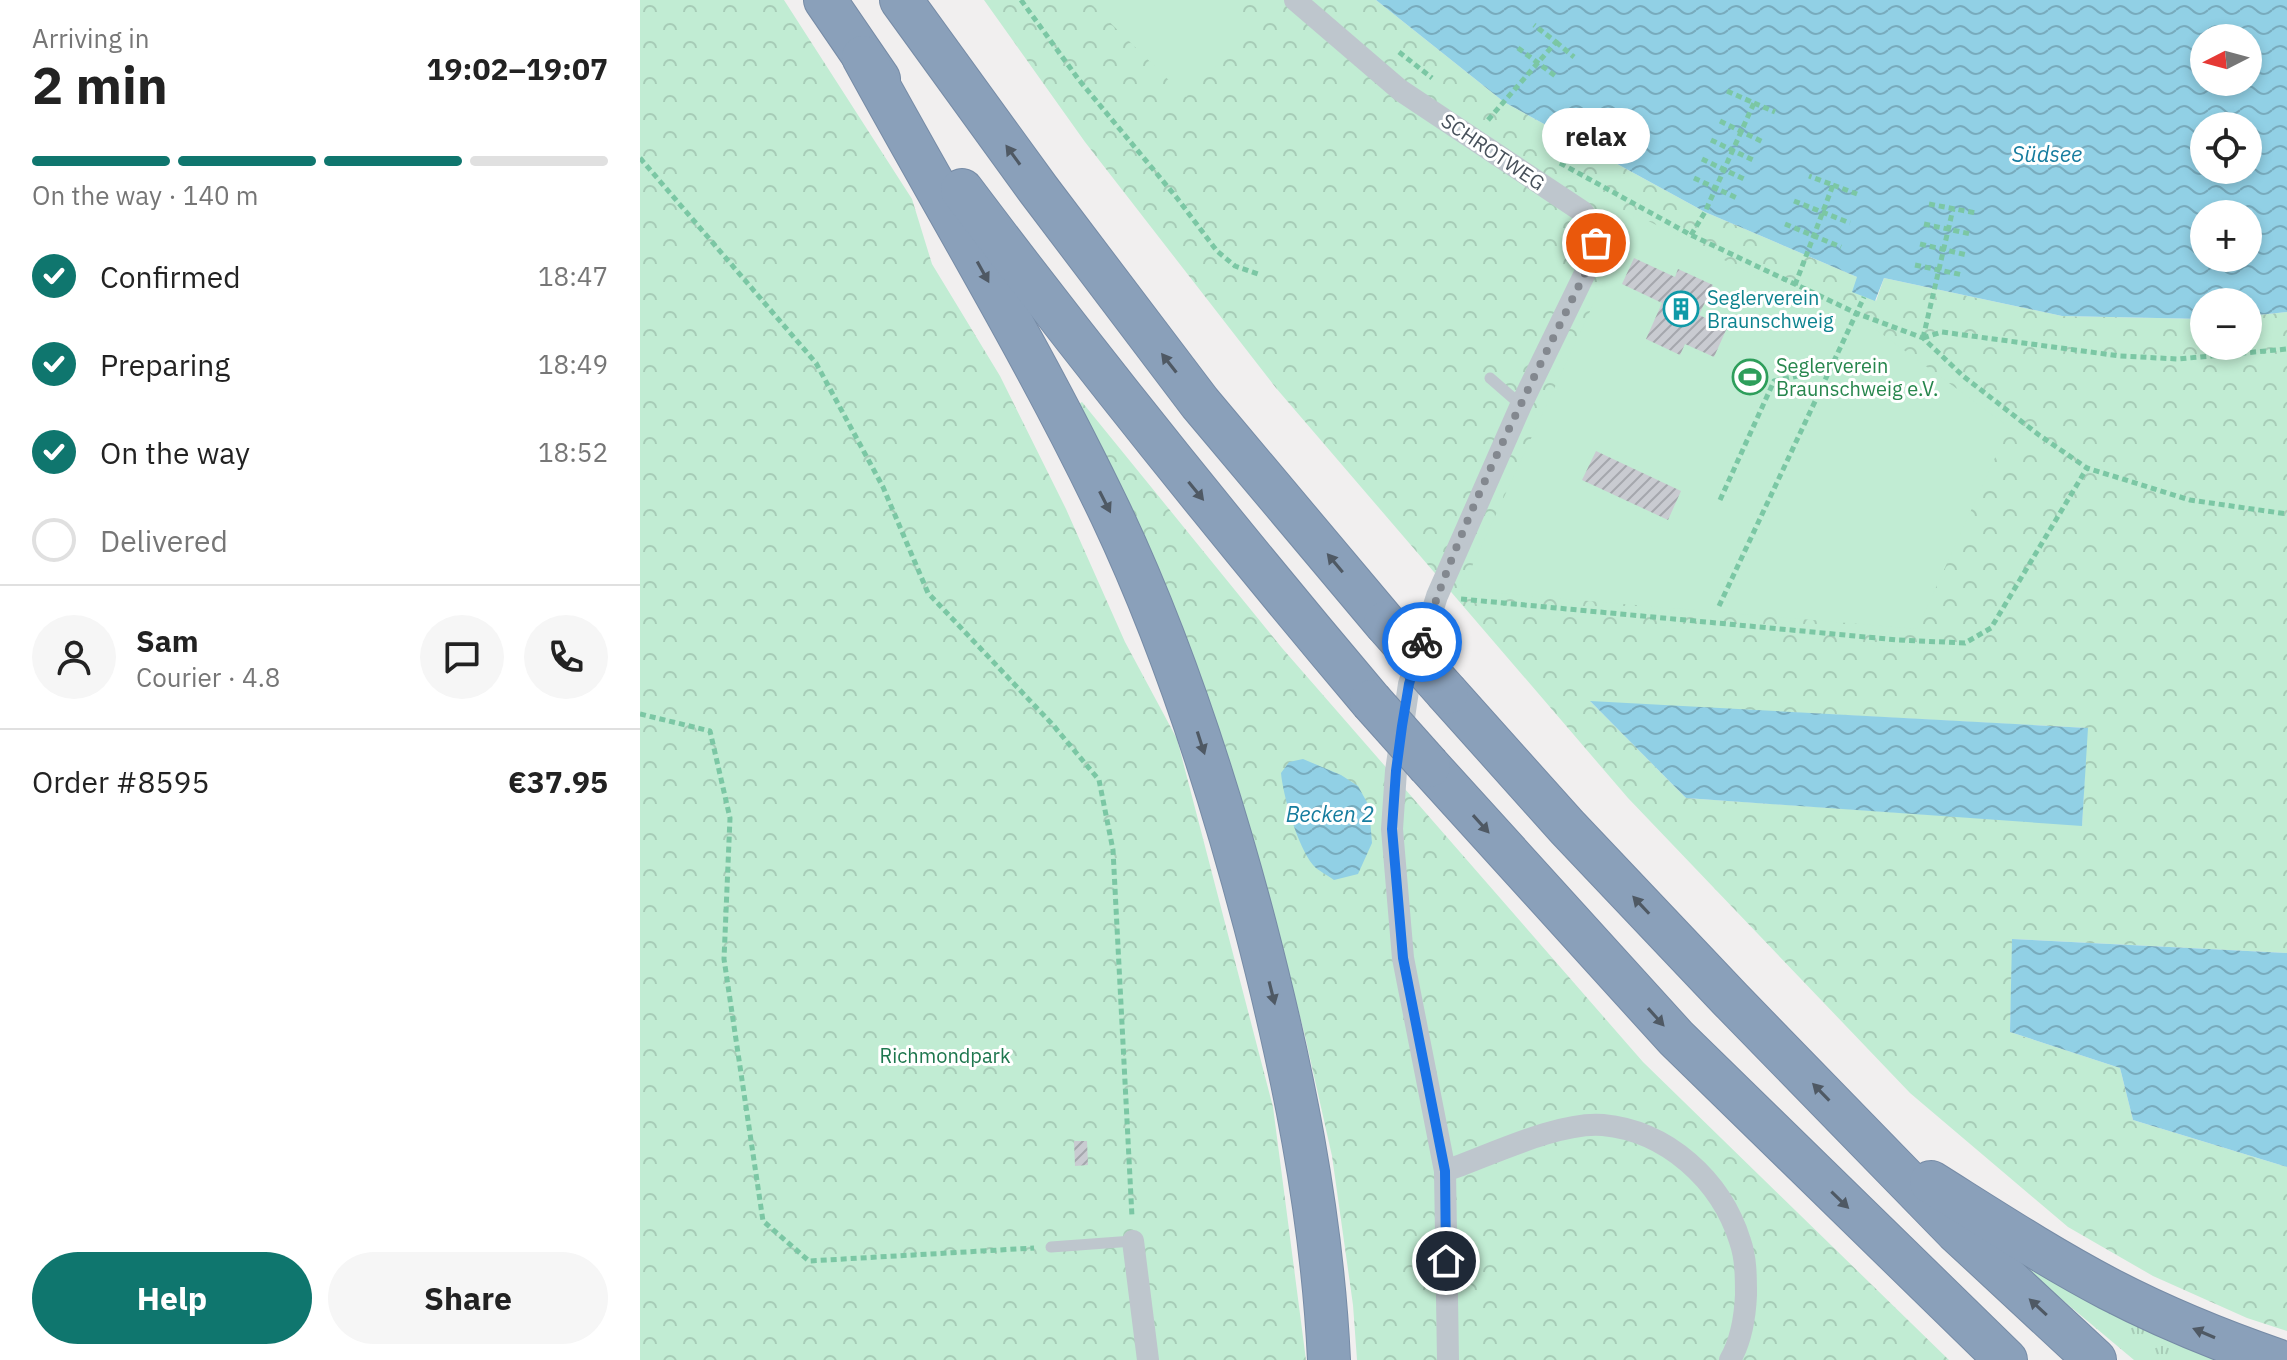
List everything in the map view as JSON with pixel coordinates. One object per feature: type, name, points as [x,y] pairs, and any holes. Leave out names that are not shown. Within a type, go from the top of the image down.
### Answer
[{"type":"highway","points":[[825,0],[863,57],[1131,411],[1371,701],[1676,1038],[2006,1360]]},
{"type":"highway","points":[[901,0],[1038,189],[1191,391],[1385,623],[1567,827],[1876,1148],[1956,1231],[2095,1360]]},
{"type":"highway","points":[[863,57],[1038,369],[1105,502],[1158,623],[1193,720],[1235,849],[1294,1086],[1314,1199],[1328,1346]]},
{"type":"highway","points":[[1876,1148],[2050,1257],[2110,1290],[2171,1319],[2277,1360]]},
{"type":"street","name":"SCHROTWEG","points":[[1295,0],[1400,90],[1583,212],[1592,226],[1596,243],[1587,269],[1521,405],[1437,596],[1409,684],[1396,771],[1392,829],[1403,958],[1445,1171],[1448,1360]]},
{"type":"street","points":[[1445,1171],[1557,1130],[1581,1126],[1624,1129],[1672,1149],[1694,1165],[1709,1184],[1741,1241],[1746,1271],[1745,1302],[1742,1327],[1730,1360]]},
{"type":"street","points":[[1133,1241],[1148,1360]]},
{"type":"lane","points":[[1490,378],[1521,405]]},
{"type":"lane","points":[[1051,1247],[1133,1241]]},
{"type":"path","points":[[1021,0],[1079,80],[1217,251],[1235,266],[1258,274]]},
{"type":"path","points":[[1534,25],[1574,57]]},
{"type":"path","points":[[1488,121],[1556,42]]},
{"type":"path","points":[[1394,48],[1441,84]]},
{"type":"path","points":[[1518,48],[1558,78]]},
{"type":"path","points":[[1727,91],[1775,112]]},
{"type":"path","points":[[1691,235],[1716,189],[1754,103]]},
{"type":"path","points":[[1476,112],[1498,128]]},
{"type":"path","points":[[1720,121],[1763,142]]},
{"type":"path","points":[[1711,140],[1755,161]]},
{"type":"path","points":[[1547,156],[1691,235],[1856,313],[1923,338],[1963,376],[2087,468],[2190,500],[2287,514]]},
{"type":"path","points":[[640,158],[816,363],[883,487],[928,593],[1053,725],[1099,780],[1113,850],[1133,1241]]},
{"type":"path","points":[[1702,159],[1746,180]]},
{"type":"path","points":[[1809,176],[1857,194]]},
{"type":"path","points":[[1694,178],[1737,198]]},
{"type":"path","points":[[1795,285],[1833,185]]},
{"type":"path","points":[[1794,201],[1850,223]]},
{"type":"path","points":[[1929,204],[1976,213]]},
{"type":"path","points":[[1923,338],[1953,209]]},
{"type":"path","points":[[1785,224],[1841,247]]},
{"type":"path","points":[[1924,224],[1971,234]]},
{"type":"path","points":[[1920,244],[1967,255]]},
{"type":"path","points":[[1915,265],[1963,275]]},
{"type":"path","points":[[1719,606],[1864,297]]},
{"type":"path","points":[[1923,338],[1942,332],[2120,356],[2178,359],[2287,349]]},
{"type":"path","points":[[1720,500],[1774,381],[1830,369]]},
{"type":"path","points":[[1437,596],[1898,640],[1965,643],[1991,628],[2087,468]]},
{"type":"path","points":[[640,714],[710,731],[730,818],[724,959],[763,1221],[809,1261],[1051,1247]]},
{"type":"green space","name":"Richmondpark","points":[[640,0],[784,0],[912,199],[932,264],[1000,376],[1066,509],[1125,642],[1177,739],[1273,1107],[1306,1360],[640,1360]]},
{"type":"green space","points":[[984,0],[1376,0],[1504,102],[1705,212],[1857,277],[1876,301],[1884,278],[2062,316],[2190,319],[2190,360],[2262,360],[2262,315],[2287,312],[2287,953],[2013,939],[2010,1032],[2120,1068],[2133,1120],[2287,1167],[2287,1331],[2247,1318],[2153,1276],[2068,1227],[1910,1093],[1628,798],[1276,388],[1085,142]],"holes":[[[1591,702],[2087,728],[2082,825],[1686,798]]]},
{"type":"green space","points":[[1087,0],[1212,0],[1247,34],[1186,97]]},
{"type":"green space","name":"Seglerverein Braunschweig e.V.","points":[[1635,214],[1755,276],[1871,326],[2009,427],[1917,629],[1461,590]]},
{"type":"green space","points":[[1082,402],[1282,648],[1643,1062],[1949,1360],[1357,1360],[1353,1305],[1332,1156],[1263,873],[1194,662],[1077,405]]},
{"type":"green space","points":[[2022,1266],[2223,1360],[2134,1360]]},
{"type":"water","name":"Südsee","points":[[1376,0],[2287,0],[2287,312],[2262,315],[2262,288],[2190,288],[2190,319],[2062,316],[1884,278],[1875,301],[1852,292],[1857,277],[1705,212],[1504,102]]},
{"type":"water","points":[[1590,701],[2088,728],[2082,826],[1686,798]]},
{"type":"water","name":"Becken 2","points":[[1303,759],[1358,786],[1369,806],[1372,843],[1358,874],[1334,880],[1307,857],[1288,807],[1281,773],[1289,762]]},
{"type":"water","points":[[2012,939],[2287,953],[2287,1167],[2133,1120],[2120,1068],[2010,1032]]},
{"type":"building","name":"Seglerverein Braunschweig","points":[[1634,258],[1675,277],[1678,269],[1713,285],[1699,315],[1727,328],[1714,357],[1685,344],[1680,355],[1646,339],[1662,303],[1622,284]]},
{"type":"building","points":[[1596,451],[1681,491],[1668,520],[1582,480]]},
{"type":"building","points":[[1074,1141],[1087,1141],[1088,1165],[1075,1166]]},
{"type":"way so far","points":[[1422,642],[1437,596],[1466,529],[1521,405],[1587,269],[1596,243]]},
{"type":"place","name":"relax","points":[[1596,243]]},
{"type":"place","name":"Seglerverein Braunschweig","points":[[1681,309]]},
{"type":"place","name":"Seglerverein Braunschweig e.V.","points":[[1750,377]]},
{"type":"route","points":[[1422,642],[1409,684],[1402,726],[1392,829],[1403,958],[1445,1171],[1446,1261]]}]
